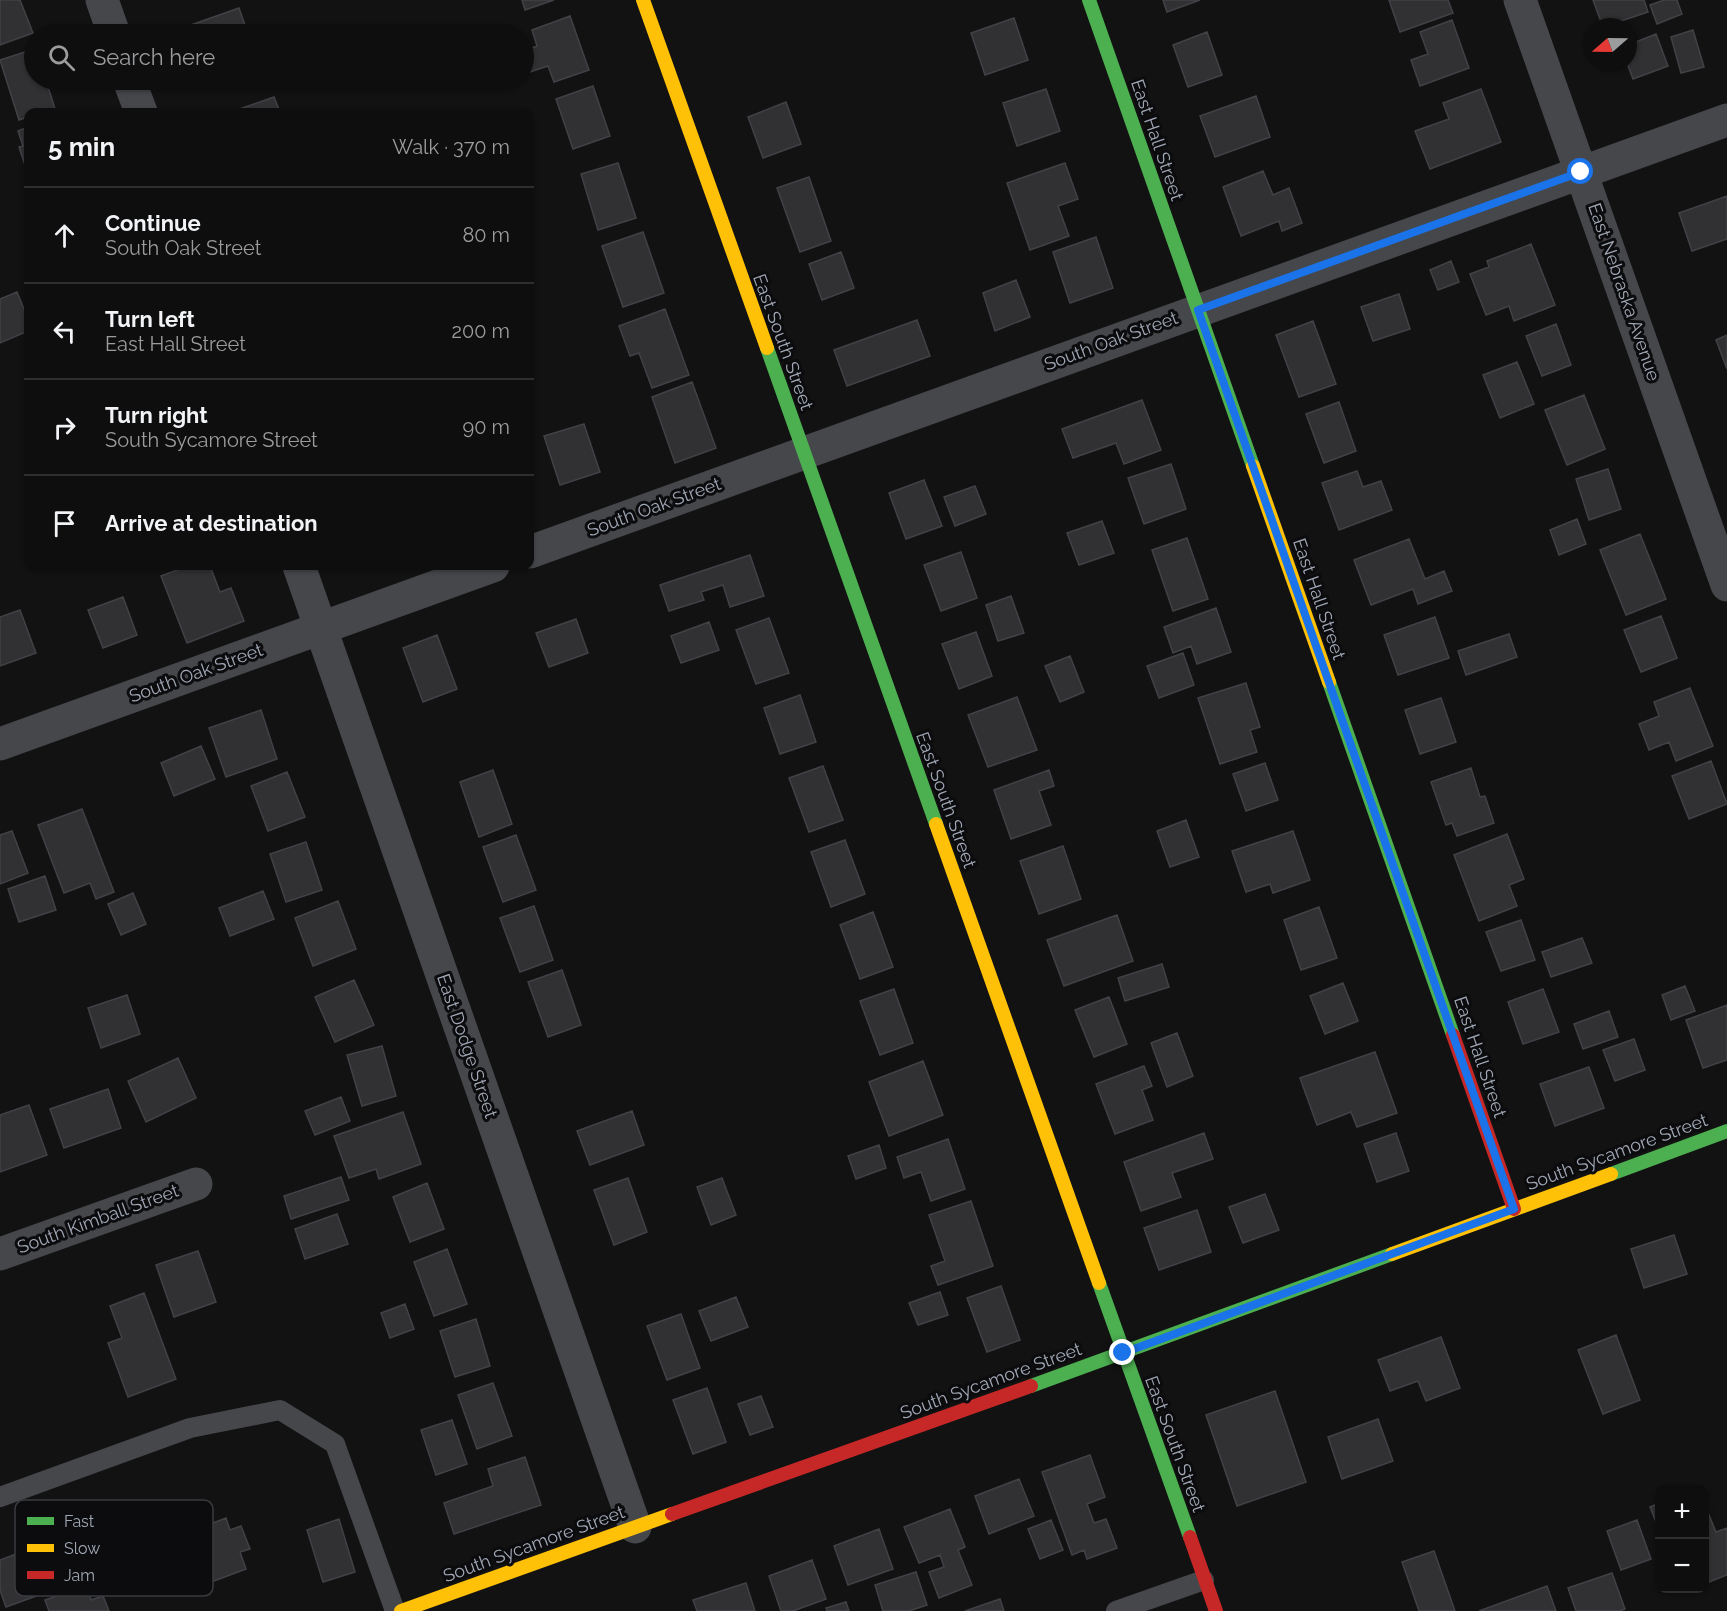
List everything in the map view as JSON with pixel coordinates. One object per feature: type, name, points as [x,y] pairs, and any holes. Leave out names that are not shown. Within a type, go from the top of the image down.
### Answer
[{"type":"street","points":[[102,0],[110,24]]},
{"type":"street","name":"East South Street","points":[[643,0],[1216,1611]]},
{"type":"street","name":"East Hall Street","points":[[1089,0],[1514,1209]]},
{"type":"street","name":"East Nebraska Avenue","points":[[1520,0],[1727,585]]},
{"type":"street","points":[[133,90],[140,108]]},
{"type":"street","name":"South Oak Street","points":[[534,551],[1727,120]]},
{"type":"street","name":"East Dodge Street","points":[[300,570],[634,1527]]},
{"type":"street","name":"South Oak Street","points":[[0,744],[481,570]]},
{"type":"street","name":"South Sycamore Street","points":[[401,1611],[1123,1353],[1727,1131]]},
{"type":"street","name":"South Kimball Street","points":[[0,1254],[196,1184]]},
{"type":"lane","points":[[0,1497],[190,1428],[280,1410],[335,1444],[395,1611]]},
{"type":"lane","points":[[1116,1611],[1204,1580]]},
{"type":"building","points":[[0,0],[20,0],[29,24],[24,24],[24,36],[0,45]]},
{"type":"building","points":[[522,0],[554,0],[525,10]]},
{"type":"building","points":[[1163,0],[1200,0],[1167,12]]},
{"type":"building","points":[[1389,0],[1448,0],[1453,13],[1400,32]]},
{"type":"building","points":[[1593,0],[1644,0],[1648,12],[1630,18],[1600,18]]},
{"type":"building","points":[[1664,0],[1677,0],[1682,14],[1657,24],[1650,5]]},
{"type":"building","points":[[239,8],[245,24],[194,24]]},
{"type":"building","points":[[570,16],[589,70],[554,82],[548,66],[534,71],[534,47],[537,46],[534,29]]},
{"type":"building","points":[[1014,18],[1028,60],[985,75],[971,33]]},
{"type":"building","points":[[1452,20],[1469,68],[1420,86],[1411,60],[1428,54],[1420,32]]},
{"type":"building","points":[[1693,30],[1704,67],[1681,73],[1671,37]]},
{"type":"building","points":[[1207,32],[1222,75],[1188,87],[1173,45]]},
{"type":"building","points":[[1656,34],[1668,66],[1633,79],[1630,72],[1637,72],[1637,41]]},
{"type":"building","points":[[24,52],[24,90],[49,90],[55,108],[24,108],[24,118],[19,120],[0,60]]},
{"type":"building","points":[[593,86],[610,136],[573,149],[556,99]]},
{"type":"building","points":[[1046,89],[1060,131],[1017,146],[1003,103]]},
{"type":"building","points":[[1481,89],[1501,142],[1430,169],[1415,131],[1449,119],[1443,103]]},
{"type":"building","points":[[1256,96],[1270,137],[1215,157],[1200,116]]},
{"type":"building","points":[[274,97],[278,108],[242,108]]},
{"type":"building","points":[[786,102],[801,144],[763,158],[748,117]]},
{"type":"building","points":[[24,129],[24,162],[19,147],[23,146],[18,131]]},
{"type":"building","points":[[618,163],[636,218],[598,230],[581,174]]},
{"type":"building","points":[[1065,163],[1078,199],[1058,206],[1069,236],[1030,250],[1007,183]]},
{"type":"building","points":[[1263,171],[1273,195],[1289,188],[1302,223],[1282,231],[1279,221],[1241,236],[1223,187]]},
{"type":"building","points":[[809,177],[831,241],[800,252],[777,188]]},
{"type":"building","points":[[1727,196],[1727,239],[1692,251],[1679,213]]},
{"type":"building","points":[[643,232],[664,293],[623,307],[602,246]]},
{"type":"building","points":[[1096,237],[1113,288],[1070,303],[1053,252]]},
{"type":"building","points":[[1531,244],[1555,305],[1514,321],[1509,306],[1486,315],[1470,274],[1489,267],[1487,261]]},
{"type":"building","points":[[841,252],[854,288],[822,300],[809,264]]},
{"type":"building","points":[[1451,261],[1459,282],[1438,290],[1430,270]]},
{"type":"building","points":[[1016,280],[1030,317],[995,331],[983,293]]},
{"type":"building","points":[[17,292],[24,309],[24,333],[0,343],[0,299]]},
{"type":"building","points":[[1399,294],[1410,329],[1373,341],[1361,307]]},
{"type":"building","points":[[665,309],[689,375],[652,388],[639,353],[630,356],[619,326]]},
{"type":"building","points":[[917,320],[930,356],[847,386],[834,350]]},
{"type":"building","points":[[1313,321],[1336,384],[1299,397],[1276,335]]},
{"type":"building","points":[[1556,324],[1571,365],[1542,376],[1526,336]]},
{"type":"building","points":[[1727,335],[1727,369],[1716,340]]},
{"type":"building","points":[[1517,362],[1534,404],[1500,418],[1483,375]]},
{"type":"building","points":[[692,382],[716,448],[675,463],[652,397]]},
{"type":"building","points":[[1584,395],[1605,449],[1567,465],[1545,410]]},
{"type":"building","points":[[1142,400],[1161,450],[1124,464],[1116,443],[1073,458],[1062,429]]},
{"type":"building","points":[[1339,402],[1356,451],[1324,463],[1306,414]]},
{"type":"building","points":[[584,424],[600,472],[560,485],[544,436]]},
{"type":"building","points":[[1171,464],[1186,509],[1144,524],[1128,478]]},
{"type":"building","points":[[1608,469],[1621,509],[1589,520],[1576,479]]},
{"type":"building","points":[[1357,471],[1363,487],[1381,481],[1392,510],[1339,530],[1322,483]]},
{"type":"building","points":[[924,480],[942,526],[906,539],[889,493]]},
{"type":"building","points":[[975,486],[986,514],[955,526],[944,497]]},
{"type":"building","points":[[1577,519],[1586,544],[1559,555],[1550,530]]},
{"type":"building","points":[[1102,521],[1114,553],[1079,565],[1067,533]]},
{"type":"building","points":[[1640,534],[1666,599],[1626,615],[1600,550]]},
{"type":"building","points":[[1187,538],[1208,599],[1173,611],[1152,550]]},
{"type":"building","points":[[1409,539],[1425,579],[1444,571],[1452,591],[1418,604],[1413,589],[1371,605],[1354,560]]},
{"type":"building","points":[[961,552],[977,598],[941,611],[924,565]]},
{"type":"building","points":[[750,555],[764,596],[730,607],[723,585],[701,592],[704,600],[669,611],[660,585]]},
{"type":"building","points":[[177,570],[212,570],[220,592],[231,588],[244,621],[187,643],[161,576]]},
{"type":"building","points":[[1011,596],[1024,633],[998,641],[986,605]]},
{"type":"building","points":[[123,597],[137,635],[103,648],[88,610]]},
{"type":"building","points":[[1216,608],[1231,652],[1197,664],[1191,646],[1173,653],[1164,627]]},
{"type":"building","points":[[20,610],[36,653],[0,666],[0,617]]},
{"type":"building","points":[[1661,616],[1677,658],[1641,672],[1624,630]]},
{"type":"building","points":[[1435,617],[1449,658],[1398,675],[1384,635]]},
{"type":"building","points":[[769,618],[789,673],[756,684],[736,630]]},
{"type":"building","points":[[576,619],[588,653],[549,667],[536,633]]},
{"type":"building","points":[[709,622],[719,650],[681,663],[671,636]]},
{"type":"building","points":[[976,632],[992,676],[959,689],[942,644]]},
{"type":"building","points":[[1509,634],[1517,657],[1466,675],[1458,651]]},
{"type":"building","points":[[437,635],[457,689],[423,702],[403,648]]},
{"type":"building","points":[[1183,653],[1194,685],[1159,698],[1147,666]]},
{"type":"building","points":[[1070,656],[1084,692],[1060,702],[1045,666]]},
{"type":"building","points":[[1246,683],[1260,727],[1250,730],[1257,752],[1220,764],[1198,698]]},
{"type":"building","points":[[1690,688],[1713,746],[1676,761],[1669,742],[1649,750],[1639,724],[1659,716],[1654,702]]},
{"type":"building","points":[[800,695],[816,742],[780,754],[764,708]]},
{"type":"building","points":[[1017,697],[1037,750],[988,767],[968,715]]},
{"type":"building","points":[[1441,698],[1456,742],[1420,754],[1405,710]]},
{"type":"building","points":[[261,710],[277,759],[226,777],[209,728]]},
{"type":"building","points":[[201,746],[215,779],[174,796],[161,763]]},
{"type":"building","points":[[1711,761],[1727,804],[1689,819],[1672,776]]},
{"type":"building","points":[[1265,763],[1278,800],[1246,811],[1233,774]]},
{"type":"building","points":[[823,766],[843,820],[809,832],[789,778]]},
{"type":"building","points":[[1471,768],[1480,797],[1485,796],[1494,823],[1457,836],[1452,823],[1446,825],[1431,782]]},
{"type":"building","points":[[493,770],[512,824],[479,837],[460,782]]},
{"type":"building","points":[[1049,770],[1054,786],[1039,791],[1051,825],[1011,839],[994,790]]},
{"type":"building","points":[[287,772],[305,817],[268,831],[251,786]]},
{"type":"building","points":[[82,809],[114,892],[96,899],[90,883],[64,893],[38,825]]},
{"type":"building","points":[[1186,820],[1199,857],[1170,867],[1157,831]]},
{"type":"building","points":[[12,831],[28,873],[0,884],[0,835]]},
{"type":"building","points":[[1293,831],[1310,880],[1273,893],[1270,884],[1246,892],[1232,851]]},
{"type":"building","points":[[1507,834],[1524,879],[1509,885],[1517,906],[1479,921],[1454,855]]},
{"type":"building","points":[[516,835],[536,890],[503,902],[483,847]]},
{"type":"building","points":[[845,840],[865,894],[831,907],[811,852]]},
{"type":"building","points":[[306,842],[322,890],[286,902],[270,854]]},
{"type":"building","points":[[1063,846],[1081,899],[1039,914],[1020,861]]},
{"type":"building","points":[[45,876],[56,910],[19,922],[8,889]]},
{"type":"building","points":[[263,891],[274,919],[230,936],[219,908]]},
{"type":"building","points":[[133,893],[146,924],[121,935],[108,904]]},
{"type":"building","points":[[338,901],[356,949],[313,966],[295,918]]},
{"type":"building","points":[[534,906],[553,960],[520,972],[500,918]]},
{"type":"building","points":[[1319,907],[1337,958],[1301,970],[1284,920]]},
{"type":"building","points":[[873,912],[893,967],[860,979],[840,925]]},
{"type":"building","points":[[1117,915],[1133,961],[1064,986],[1047,940]]},
{"type":"building","points":[[1521,920],[1535,960],[1501,971],[1486,932]]},
{"type":"building","points":[[1582,938],[1592,963],[1551,977],[1542,952]]},
{"type":"building","points":[[1162,964],[1169,987],[1125,1001],[1118,978]]},
{"type":"building","points":[[562,970],[581,1025],[548,1037],[528,982]]},
{"type":"building","points":[[354,980],[374,1025],[335,1042],[315,997]]},
{"type":"building","points":[[1343,983],[1358,1021],[1325,1034],[1310,996]]},
{"type":"building","points":[[1685,986],[1695,1011],[1671,1020],[1662,995]]},
{"type":"building","points":[[894,989],[913,1043],[880,1055],[860,1001]]},
{"type":"building","points":[[1543,989],[1559,1032],[1523,1044],[1508,1002]]},
{"type":"building","points":[[127,995],[140,1034],[101,1048],[88,1008]]},
{"type":"building","points":[[1109,997],[1127,1044],[1094,1057],[1075,1010]]},
{"type":"building","points":[[1727,1005],[1727,1060],[1703,1068],[1686,1020]]},
{"type":"building","points":[[1609,1011],[1618,1037],[1583,1049],[1574,1024]]},
{"type":"building","points":[[1177,1033],[1193,1076],[1167,1087],[1151,1043]]},
{"type":"building","points":[[1634,1039],[1645,1070],[1615,1081],[1603,1050]]},
{"type":"building","points":[[382,1046],[396,1096],[362,1106],[347,1055]]},
{"type":"building","points":[[1375,1052],[1397,1113],[1357,1127],[1351,1112],[1317,1125],[1300,1078]]},
{"type":"building","points":[[178,1058],[196,1098],[146,1122],[128,1081]]},
{"type":"building","points":[[923,1061],[943,1115],[889,1136],[869,1082]]},
{"type":"building","points":[[1144,1066],[1152,1086],[1142,1090],[1153,1120],[1115,1134],[1096,1084]]},
{"type":"building","points":[[1589,1067],[1604,1108],[1555,1126],[1540,1084]]},
{"type":"building","points":[[108,1089],[121,1128],[64,1148],[50,1109]]},
{"type":"building","points":[[341,1097],[350,1121],[315,1135],[305,1111]]},
{"type":"building","points":[[29,1105],[47,1155],[0,1172],[0,1115]]},
{"type":"building","points":[[632,1111],[644,1145],[590,1165],[577,1131]]},
{"type":"building","points":[[403,1112],[421,1164],[379,1179],[376,1169],[349,1178],[334,1136]]},
{"type":"building","points":[[1204,1133],[1213,1159],[1172,1173],[1181,1197],[1141,1211],[1124,1162]]},
{"type":"building","points":[[1396,1133],[1409,1171],[1377,1182],[1364,1144]]},
{"type":"building","points":[[948,1139],[965,1189],[931,1201],[921,1172],[904,1178],[897,1157]]},
{"type":"building","points":[[879,1145],[886,1168],[856,1179],[848,1156]]},
{"type":"building","points":[[341,1177],[349,1200],[291,1219],[284,1196]]},
{"type":"building","points":[[628,1178],[647,1232],[614,1245],[594,1190]]},
{"type":"building","points":[[722,1178],[736,1215],[711,1225],[697,1187]]},
{"type":"building","points":[[427,1183],[444,1229],[410,1242],[393,1197]]},
{"type":"building","points":[[1265,1194],[1279,1230],[1243,1243],[1229,1207]]},
{"type":"building","points":[[971,1201],[993,1266],[938,1285],[931,1266],[945,1261],[929,1215]]},
{"type":"building","points":[[1197,1210],[1211,1252],[1159,1270],[1144,1228]]},
{"type":"building","points":[[337,1214],[348,1244],[305,1259],[295,1229]]},
{"type":"building","points":[[1674,1235],[1687,1274],[1644,1288],[1631,1249]]},
{"type":"building","points":[[447,1249],[467,1304],[434,1316],[414,1262]]},
{"type":"building","points":[[198,1251],[216,1302],[174,1317],[156,1265]]},
{"type":"building","points":[[1001,1286],[1020,1340],[987,1352],[967,1298]]},
{"type":"building","points":[[940,1292],[948,1315],[918,1325],[909,1303]]},
{"type":"building","points":[[144,1293],[176,1379],[128,1397],[108,1343],[122,1338],[110,1306]]},
{"type":"building","points":[[736,1297],[748,1327],[711,1341],[699,1311]]},
{"type":"building","points":[[405,1304],[414,1329],[390,1338],[381,1313]]},
{"type":"building","points":[[681,1314],[700,1368],[667,1380],[647,1326]]},
{"type":"building","points":[[476,1319],[490,1366],[455,1377],[440,1331]]},
{"type":"building","points":[[1616,1335],[1640,1400],[1603,1414],[1578,1350]]},
{"type":"building","points":[[1441,1337],[1460,1388],[1426,1401],[1418,1381],[1390,1391],[1378,1360]]},
{"type":"building","points":[[493,1383],[512,1436],[477,1449],[458,1395]]},
{"type":"building","points":[[707,1388],[726,1442],[693,1454],[673,1400]]},
{"type":"building","points":[[1275,1391],[1306,1482],[1237,1506],[1206,1415]]},
{"type":"building","points":[[761,1396],[773,1427],[750,1435],[738,1404]]},
{"type":"building","points":[[1378,1419],[1393,1461],[1342,1479],[1328,1437]]},
{"type":"building","points":[[452,1420],[467,1464],[436,1475],[421,1430]]},
{"type":"building","points":[[1090,1455],[1105,1497],[1087,1504],[1094,1523],[1106,1519],[1117,1548],[1087,1559],[1084,1550],[1072,1555],[1042,1472]]},
{"type":"building","points":[[525,1457],[541,1505],[454,1534],[444,1503],[493,1486],[488,1469]]},
{"type":"building","points":[[1019,1479],[1034,1516],[989,1534],[975,1496]]},
{"type":"building","points":[[1655,1505],[1655,1520],[1650,1507]]},
{"type":"building","points":[[950,1509],[965,1547],[958,1550],[972,1585],[939,1598],[929,1572],[944,1567],[940,1555],[919,1563],[904,1527]]},
{"type":"building","points":[[1709,1515],[1716,1532],[1727,1528],[1727,1575],[1709,1582]]},
{"type":"building","points":[[226,1518],[230,1530],[241,1526],[250,1549],[240,1552],[246,1569],[213,1581],[213,1523]]},
{"type":"building","points":[[339,1519],[355,1572],[323,1582],[307,1530]]},
{"type":"building","points":[[1051,1520],[1063,1550],[1040,1559],[1028,1529]]},
{"type":"building","points":[[1637,1520],[1651,1559],[1621,1570],[1607,1531]]},
{"type":"building","points":[[879,1529],[893,1569],[848,1585],[834,1546]]},
{"type":"building","points":[[1434,1551],[1455,1611],[1419,1611],[1402,1562]]},
{"type":"building","points":[[15,1554],[15,1596],[36,1596],[6,1607],[0,1590],[0,1560]]},
{"type":"building","points":[[812,1560],[826,1599],[793,1611],[781,1611],[769,1576]]},
{"type":"building","points":[[916,1572],[927,1605],[909,1611],[883,1611],[875,1585]]},
{"type":"building","points":[[1612,1573],[1625,1609],[1576,1611],[1568,1588]]},
{"type":"building","points":[[746,1583],[755,1611],[697,1611],[693,1600]]},
{"type":"building","points":[[1547,1586],[1556,1611],[1479,1611]]},
{"type":"building","points":[[57,1596],[90,1596],[91,1600],[103,1596],[109,1611],[49,1611],[45,1600]]},
{"type":"building","points":[[1000,1599],[1004,1611],[965,1611]]},
{"type":"building","points":[[846,1602],[849,1611],[827,1611],[826,1608]]},
{"type":"traffic: fast","points":[[1089,0],[1253,466]]},
{"type":"traffic: fast","points":[[767,348],[936,824]]},
{"type":"traffic: fast","points":[[1329,682],[1453,1035]]},
{"type":"traffic: fast","points":[[1611,1174],[1727,1131]]},
{"type":"traffic: fast","points":[[1031,1386],[1392,1254]]},
{"type":"traffic: fast","points":[[1099,1283],[1190,1537]]},
{"type":"traffic: slow","points":[[643,0],[767,348]]},
{"type":"traffic: slow","points":[[1253,466],[1329,682]]},
{"type":"traffic: slow","points":[[936,824],[1099,1283]]},
{"type":"traffic: slow","points":[[1392,1254],[1611,1174]]},
{"type":"traffic: slow","points":[[401,1611],[672,1514]]},
{"type":"traffic: jam","points":[[1453,1035],[1514,1209]]},
{"type":"traffic: jam","points":[[672,1514],[1031,1386]]},
{"type":"traffic: jam","points":[[1190,1537],[1216,1611]]},
{"type":"route","points":[[1123,1353],[1514,1209],[1198,310],[1581,172]]}]
